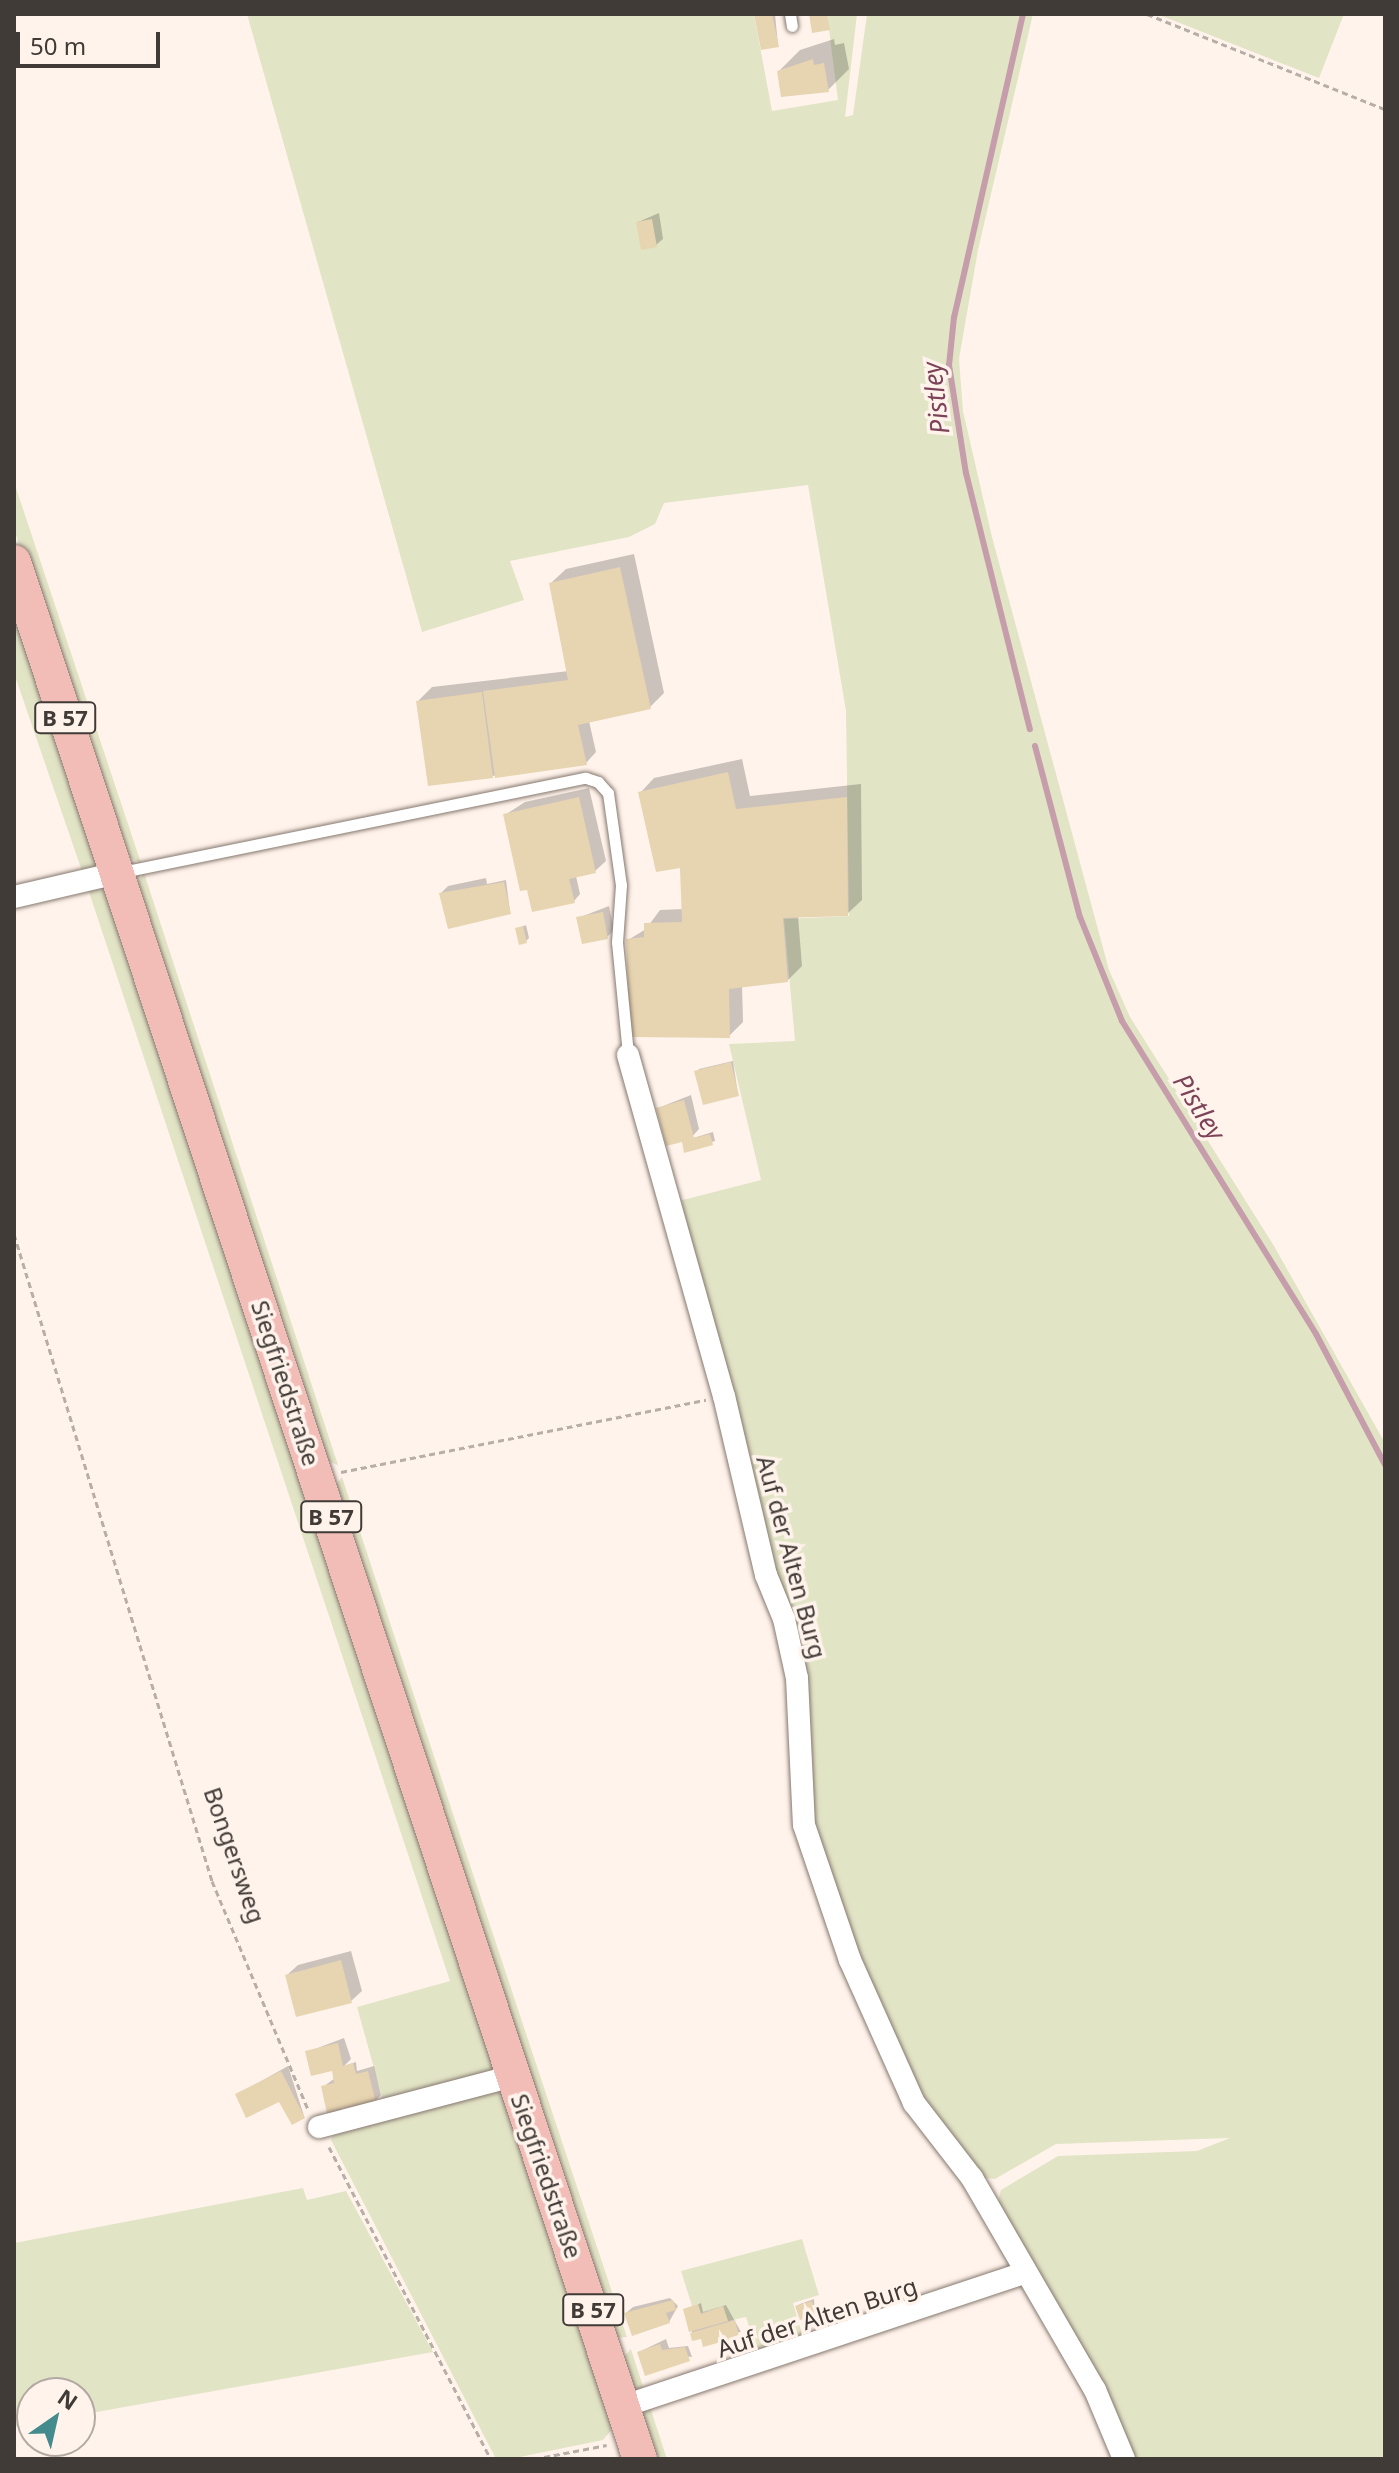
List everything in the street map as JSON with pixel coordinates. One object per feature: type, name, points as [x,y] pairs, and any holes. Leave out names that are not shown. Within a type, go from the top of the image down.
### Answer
[{"type":"main road","name":"B 57","points":[[14,562],[117,873]]},
{"type":"main road","name":"Siegfriedstraße","points":[[117,873],[637,2449]]},
{"type":"street","points":[[14,897],[117,873]]},
{"type":"street","name":"Auf der Alten Burg","points":[[628,1055],[724,1396],[766,1575],[784,1619],[797,1678],[804,1825],[850,1960],[914,2103],[972,2178],[1024,2273],[1095,2390],[1124,2459]]},
{"type":"street","name":"Siegfriedstraße","points":[[319,2127],[513,2076]]},
{"type":"street","name":"Auf der Alten Burg","points":[[624,2406],[1024,2273]]},
{"type":"lane","points":[[117,873],[586,778],[598,782],[608,793],[621,885],[617,942],[628,1055]]},
{"type":"path","points":[[1147,14],[1385,109]]},
{"type":"path","name":"Bongersweg","points":[[14,1234],[212,1881],[319,2127],[491,2459]]},
{"type":"path","points":[[317,1477],[724,1396]]},
{"type":"path","points":[[534,2459],[637,2449]]},
{"type":"green space","points":[[247,14],[754,14],[772,111],[838,100],[827,14],[857,14],[845,117],[853,115],[867,14],[1033,14],[978,250],[959,359],[963,411],[992,537],[1109,970],[1130,1017],[1274,1246],[1385,1443],[1385,2459],[1130,2459],[996,2210],[1001,2190],[1058,2156],[1197,2151],[1230,2138],[1056,2144],[995,2179],[977,2177],[920,2101],[888,2037],[810,1825],[803,1678],[675,1202],[761,1180],[729,1044],[795,1041],[784,919],[849,916],[846,711],[808,485],[664,503],[655,524],[629,537],[510,561],[524,600],[422,632]]},
{"type":"green space","points":[[1157,14],[1344,14],[1319,78]]},
{"type":"green space","points":[[14,482],[141,863],[122,854],[14,529]]},
{"type":"green space","points":[[14,598],[102,863],[84,877],[14,673]]},
{"type":"green space","points":[[144,873],[338,1465],[322,1459],[133,889]]},
{"type":"green space","points":[[87,886],[112,893],[500,2067],[483,2080],[384,2104],[357,2007],[450,1981]]},
{"type":"green space","points":[[342,1477],[627,2337],[613,2338],[332,1490]]},
{"type":"green space","points":[[486,2089],[512,2096],[618,2422],[603,2440],[510,2459],[496,2459],[331,2140],[337,2127]]},
{"type":"green space","points":[[303,2188],[307,2200],[346,2191],[433,2352],[96,2412],[96,2377],[16,2377],[14,2427],[14,2243]]},
{"type":"green space","points":[[802,2239],[819,2295],[793,2303],[804,2341],[758,2356],[746,2317],[728,2321],[723,2306],[701,2313],[698,2304],[692,2306],[681,2271]]},
{"type":"green space","points":[[631,2349],[645,2393],[631,2391],[620,2361]]},
{"type":"green space","points":[[649,2404],[667,2459],[652,2459],[640,2420]]},
{"type":"building","points":[[754,14],[772,14],[779,47],[761,50]]},
{"type":"building","points":[[809,14],[827,14],[830,30],[812,33]]},
{"type":"building","points":[[813,59],[814,65],[824,63],[829,92],[781,97],[777,71]]},
{"type":"building","points":[[652,219],[657,247],[641,250],[636,222]]},
{"type":"building","points":[[620,567],[651,709],[578,725],[587,765],[495,778],[483,691],[568,680],[549,583]]},
{"type":"building","points":[[482,692],[493,778],[428,786],[416,701]]},
{"type":"building","points":[[728,772],[736,809],[847,797],[848,916],[783,918],[788,982],[729,989],[730,1038],[630,1037],[626,939],[644,937],[644,923],[682,922],[680,868],[656,872],[638,792]]},
{"type":"building","points":[[579,797],[596,873],[569,879],[575,903],[532,912],[527,890],[520,891],[503,814]]},
{"type":"building","points":[[504,882],[511,914],[448,929],[439,893]]},
{"type":"building","points":[[603,912],[608,939],[582,944],[576,917]]},
{"type":"building","points":[[523,926],[527,943],[519,945],[515,928]]},
{"type":"building","points":[[731,1062],[739,1096],[703,1105],[694,1071]]},
{"type":"building","points":[[684,1100],[694,1138],[710,1134],[713,1145],[684,1153],[682,1142],[666,1146],[656,1108]]},
{"type":"building","points":[[341,1960],[352,2003],[296,2017],[285,1975]]},
{"type":"building","points":[[338,2043],[343,2066],[353,2063],[356,2074],[368,2071],[376,2103],[339,2109],[341,2115],[328,2118],[321,2086],[334,2083],[332,2071],[311,2076],[305,2051]]},
{"type":"building","points":[[281,2071],[305,2118],[292,2125],[279,2102],[246,2118],[235,2094]]},
{"type":"building","points":[[673,2300],[676,2310],[666,2313],[670,2323],[632,2336],[624,2313]]},
{"type":"building","points":[[812,2301],[816,2316],[800,2320],[795,2306]]},
{"type":"building","points":[[698,2304],[701,2314],[723,2306],[728,2321],[689,2332],[683,2309]]},
{"type":"building","points":[[735,2320],[739,2337],[703,2347],[701,2339],[692,2341],[690,2333]]},
{"type":"building","points":[[660,2344],[662,2350],[685,2347],[690,2361],[645,2376],[637,2352]]},
{"type":"waterway","name":"Pistley","points":[[1023,14],[954,317],[949,365],[966,473],[1030,729]]},
{"type":"waterway","name":"Pistley","points":[[1035,746],[1080,917],[1122,1021],[1316,1334],[1385,1465]]}]
